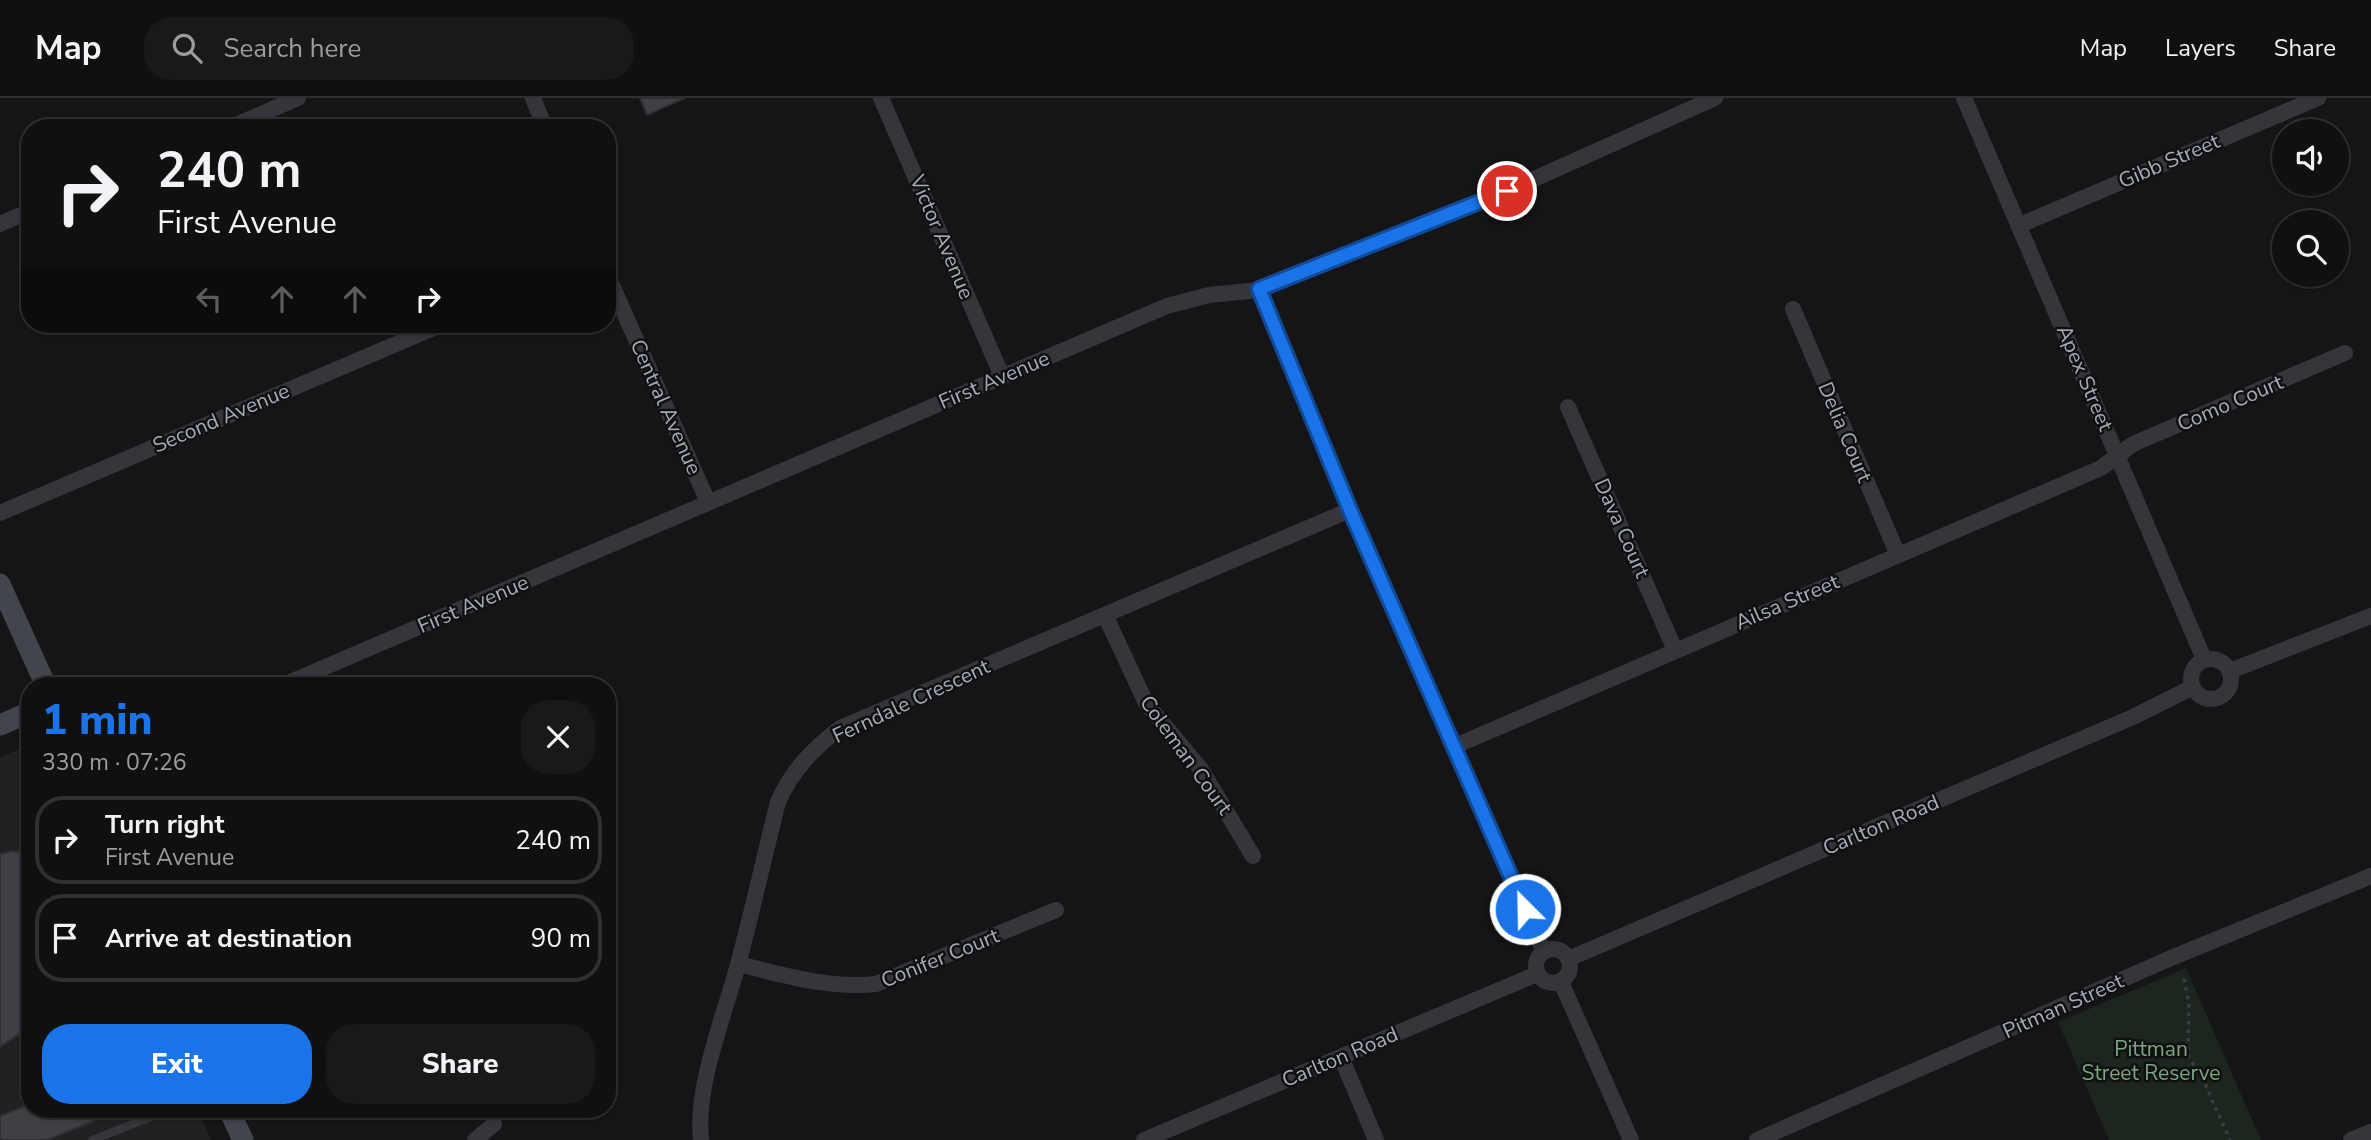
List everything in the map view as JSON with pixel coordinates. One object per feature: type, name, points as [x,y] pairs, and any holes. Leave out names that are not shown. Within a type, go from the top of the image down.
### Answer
[{"type":"main road","points":[[0,584],[42,677]]},
{"type":"main road","points":[[0,725],[21,716]]},
{"type":"main road","points":[[233,1118],[243,1140]]},
{"type":"street","points":[[250,119],[298,98]]},
{"type":"street","points":[[533,98],[541,119]]},
{"type":"street","name":"Victor Avenue","points":[[881,98],[1002,376]]},
{"type":"street","name":"First Avenue","points":[[302,677],[1167,306],[1209,295],[1259,289],[1507,191],[1715,98]]},
{"type":"street","name":"Apex Street","points":[[1964,98],[2204,659]]},
{"type":"street","name":"Gibb Street","points":[[2020,225],[2318,98]]},
{"type":"street","points":[[0,224],[21,215]]},
{"type":"street","points":[[1259,289],[1350,510],[1544,952]]},
{"type":"street","name":"Central Avenue","points":[[616,294],[708,502]]},
{"type":"street","name":"Delia Court","points":[[1793,309],[1898,555]]},
{"type":"street","name":"Second Avenue","points":[[0,513],[422,333]]},
{"type":"street","name":"Como Court","points":[[2117,456],[2133,444],[2344,354]]},
{"type":"street","name":"Dava Court","points":[[1568,407],[1675,650]]},
{"type":"street","name":"Ailsa Street","points":[[1455,746],[2101,468],[2117,456]]},
{"type":"street","name":"Ferndale Crescent","points":[[701,1140],[706,1078],[738,964],[778,802],[785,786],[804,758],[840,728],[1350,510]]},
{"type":"street","name":"Coleman Court","points":[[1105,615],[1146,703],[1200,768],[1253,856]]},
{"type":"street","points":[[2231,671],[2371,616]]},
{"type":"street","points":[[2204,659],[2218,659],[2231,671],[2231,685],[2221,696],[2207,698],[2201,696],[2193,687],[2192,673],[2204,659]]},
{"type":"street","name":"Carlton Road","points":[[1568,959],[2133,717],[2193,687]]},
{"type":"street","name":"Pitman Street","points":[[1758,1140],[2171,958],[2371,876]]},
{"type":"street","name":"Conifer Court","points":[[738,964],[834,985],[876,984],[1056,911]]},
{"type":"street","points":[[1555,950],[1565,954],[1568,959],[1568,974],[1561,982],[1545,982],[1537,974],[1536,964],[1544,952],[1555,950]]},
{"type":"street","name":"Carlton Road","points":[[1144,1140],[1537,974]]},
{"type":"street","points":[[1561,982],[1631,1140]]},
{"type":"street","points":[[1341,1057],[1376,1140]]},
{"type":"street","points":[[475,1140],[494,1124]]},
{"type":"street","points":[[2351,1140],[2371,1132]]},
{"type":"lane","points":[[92,1140],[148,1118]]},
{"type":"path","points":[[2184,979],[2189,1004],[2188,1056],[2205,1084],[2230,1140]]},
{"type":"shaded area","points":[[21,748],[21,1118],[201,1118],[211,1140],[0,1140],[0,757]]},
{"type":"green space","name":"Pittman Street Reserve","points":[[2186,968],[2261,1140],[2109,1140],[2058,1022]]},
{"type":"building","points":[[640,98],[685,98],[647,115]]},
{"type":"building","points":[[12,851],[21,853],[21,1033],[0,1047],[0,854]]},
{"type":"building","points":[[21,1108],[21,1118],[101,1118],[47,1140],[0,1140],[0,1116]]},
{"type":"route","points":[[1507,191],[1259,289],[1350,510],[1525,909]]}]
